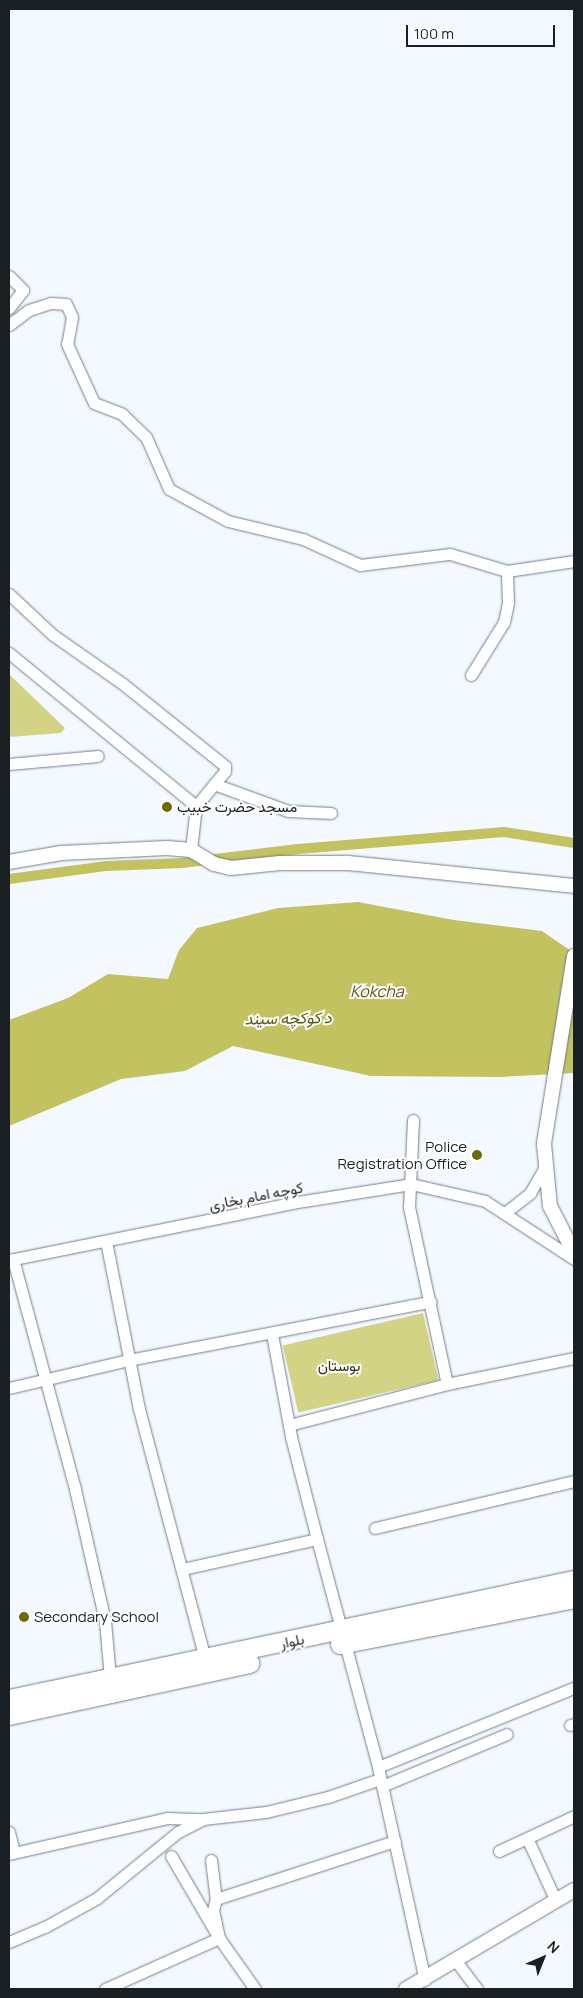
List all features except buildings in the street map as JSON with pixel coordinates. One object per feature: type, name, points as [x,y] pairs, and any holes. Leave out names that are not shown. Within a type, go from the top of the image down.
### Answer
[{"type":"main road","name":"بلوار","points":[[9,1715],[574,1580]]},
{"type":"main road","name":"بلوار","points":[[346,1636],[574,1598]]},
{"type":"main road","name":"بلوار","points":[[9,1699],[205,1659],[250,1656]]},
{"type":"street","points":[[9,276],[23,290],[9,308]]},
{"type":"street","points":[[9,326],[29,310],[51,303],[66,304],[72,317],[67,344],[94,402],[122,414],[146,437],[169,490],[228,521],[303,538],[360,565],[450,554],[507,570],[574,561]]},
{"type":"street","points":[[471,675],[504,622],[508,603],[507,570]]},
{"type":"street","points":[[9,594],[53,635],[124,684],[225,766],[214,784],[196,806],[191,850]]},
{"type":"street","points":[[9,653],[196,806]]},
{"type":"street","points":[[9,764],[98,756]]},
{"type":"street","points":[[214,784],[288,811],[331,813]]},
{"type":"street","points":[[9,862],[61,853],[191,850],[214,864],[231,868],[280,863],[348,863],[574,886]]},
{"type":"street","points":[[574,956],[550,1092],[544,1144],[550,1206],[574,1253]]},
{"type":"street","points":[[413,1120],[409,1207],[447,1384]]},
{"type":"street","points":[[506,1212],[530,1193],[546,1165]]},
{"type":"street","name":"کوچه امام بخاری","points":[[11,1260],[291,1203],[411,1184],[454,1192],[485,1201],[506,1212],[574,1259]]},
{"type":"street","points":[[106,1241],[128,1360],[205,1659]]},
{"type":"street","points":[[11,1260],[75,1489],[105,1621],[110,1678]]},
{"type":"street","points":[[9,1388],[128,1360],[272,1334],[430,1302]]},
{"type":"street","points":[[272,1334],[289,1425],[317,1538],[346,1636],[396,1842],[425,1980]]},
{"type":"street","points":[[289,1425],[447,1384],[574,1358]]},
{"type":"street","points":[[375,1528],[574,1481]]},
{"type":"street","points":[[183,1569],[317,1538]]},
{"type":"street","points":[[378,1767],[574,1688]]},
{"type":"street","points":[[9,1832],[11,1853],[167,1818],[203,1819],[266,1812],[381,1783],[507,1734]]},
{"type":"street","points":[[499,1851],[574,1816]]},
{"type":"street","points":[[9,1942],[45,1927],[97,1898],[178,1832],[203,1819]]},
{"type":"street","points":[[527,1838],[556,1902]]},
{"type":"street","points":[[216,1899],[396,1842]]},
{"type":"street","points":[[170,1856],[219,1938],[255,1989]]},
{"type":"street","points":[[211,1860],[216,1899],[213,1910],[219,1938]]},
{"type":"street","points":[[406,1989],[425,1980],[574,1890]]},
{"type":"street","points":[[106,1989],[219,1938]]},
{"type":"street","points":[[456,1961],[477,1989]]},
{"type":"green space","points":[[9,674],[65,728],[61,733],[9,737]]},
{"type":"green space","name":"بوستان","points":[[423,1313],[439,1380],[298,1413],[283,1345]]},
{"type":"water","name":"Kokcha","points":[[358,902],[454,920],[542,931],[574,953],[574,1073],[500,1077],[371,1076],[233,1046],[185,1071],[121,1079],[9,1126],[9,1020],[68,998],[108,974],[168,979],[179,950],[197,928],[278,908]]},
{"type":"waterway","points":[[9,879],[107,866],[182,863],[298,849],[504,832],[574,843]]},
{"type":"place","name":"مسجد حضرت خبیب","points":[[167,807]]},
{"type":"place","name":"Police Registration Office","points":[[477,1155]]},
{"type":"place","name":"Secondary School","points":[[24,1617]]},
{"type":"water label","name":"د کوکچه سیند","points":[[288,1018]]}]
